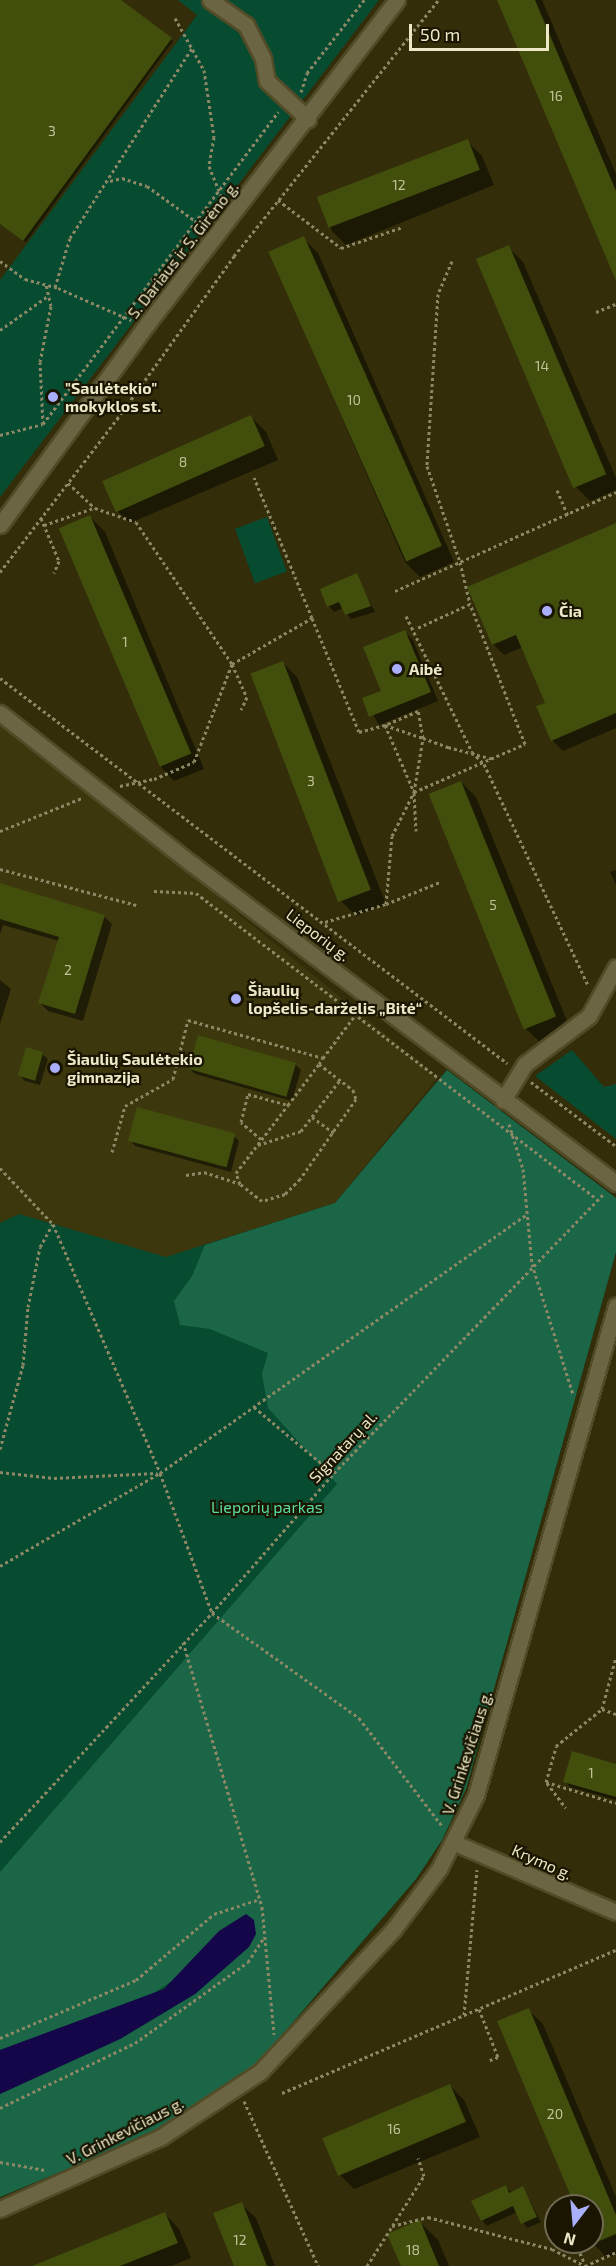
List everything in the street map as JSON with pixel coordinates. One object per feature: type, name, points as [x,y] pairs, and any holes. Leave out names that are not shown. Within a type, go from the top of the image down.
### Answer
[{"type":"street","points":[[210,0],[246,25],[263,59],[267,81],[308,119]]},
{"type":"street","name":"S. Dariaus ir S. Girėno g.","points":[[0,525],[148,323],[232,219],[397,0]]},
{"type":"street","name":"Lieporių g.","points":[[0,712],[503,1100],[616,1183]]},
{"type":"street","points":[[503,1100],[518,1072],[590,1016],[616,967]]},
{"type":"street","name":"V. Grinkevičiaus g.","points":[[0,2209],[161,2137],[238,2088],[276,2057],[393,1930],[454,1843],[476,1795],[616,1306]]},
{"type":"street","name":"Krymo g.","points":[[454,1843],[616,1912]]},
{"type":"path","points":[[0,435],[43,424],[120,318],[154,278],[217,189],[281,109],[304,89],[307,73],[364,0]]},
{"type":"path","points":[[0,572],[278,200],[438,0]]},
{"type":"path","points":[[175,18],[204,70],[214,137],[209,166],[217,189],[232,219]]},
{"type":"path","points":[[55,287],[70,238],[110,181],[192,48]]},
{"type":"path","points":[[110,181],[122,178],[147,186],[194,220]]},
{"type":"path","points":[[278,200],[341,248],[403,227]]},
{"type":"path","points":[[0,261],[25,279],[55,287],[120,318],[148,323]]},
{"type":"path","points":[[386,904],[392,836],[414,792],[484,765],[525,744],[470,604],[460,562],[427,466],[438,294],[452,261]]},
{"type":"path","points":[[43,424],[38,384],[51,306],[46,284]]},
{"type":"path","points":[[0,330],[49,295]]},
{"type":"path","points":[[596,312],[616,304]]},
{"type":"path","points":[[254,477],[359,732],[385,725],[418,711],[423,738],[414,792],[416,831]]},
{"type":"path","points":[[68,483],[95,508],[136,522],[232,664],[247,697],[241,710]]},
{"type":"path","points":[[557,490],[568,516]]},
{"type":"path","points":[[396,591],[568,516],[616,492]]},
{"type":"path","points":[[44,525],[95,508]]},
{"type":"path","points":[[41,518],[59,561],[54,573]]},
{"type":"path","points":[[415,629],[470,604]]},
{"type":"path","points":[[406,616],[415,629],[472,752],[484,765],[596,1003]]},
{"type":"path","points":[[0,831],[101,791],[136,782],[194,762],[232,664],[312,618]]},
{"type":"path","points":[[0,678],[325,922],[616,1146]]},
{"type":"path","points":[[385,725],[494,759]]},
{"type":"path","points":[[385,725],[414,792]]},
{"type":"path","points":[[0,869],[136,905]]},
{"type":"path","points":[[325,922],[386,904],[440,882]]},
{"type":"path","points":[[154,891],[196,893],[597,1199]]},
{"type":"path","points":[[240,1184],[236,1173],[357,1014]]},
{"type":"path","points":[[112,1152],[125,1106],[174,1079],[188,1020],[323,1058]]},
{"type":"path","points":[[186,1175],[204,1173],[240,1184],[262,1201],[285,1194],[333,1133],[356,1099],[353,1089],[319,1064]]},
{"type":"path","points":[[257,1146],[301,1131],[340,1080]]},
{"type":"path","points":[[262,1140],[241,1122],[248,1094],[288,1105]]},
{"type":"path","points":[[503,1100],[511,1135],[523,1169],[532,1264],[582,1424]]},
{"type":"path","points":[[312,1117],[333,1133]]},
{"type":"path","points":[[0,1168],[53,1224],[160,1473],[212,1613],[359,1718],[454,1843]]},
{"type":"path","name":"Signatarų al.","points":[[0,1842],[212,1613],[334,1473],[532,1264],[616,1183]]},
{"type":"path","points":[[0,1566],[160,1473],[527,1214]]},
{"type":"path","points":[[0,1449],[23,1365],[28,1307],[40,1247],[53,1224]]},
{"type":"path","points":[[254,1407],[334,1473]]},
{"type":"path","points":[[0,1472],[54,1478],[160,1473]]},
{"type":"path","points":[[183,1642],[260,1899],[276,2057]]},
{"type":"path","points":[[546,1782],[556,1746],[602,1709],[616,1657]]},
{"type":"path","points":[[602,1709],[616,1714]]},
{"type":"path","points":[[546,1782],[616,1803]]},
{"type":"path","points":[[546,1782],[566,1808]]},
{"type":"path","points":[[464,2015],[479,1854]]},
{"type":"path","points":[[0,2038],[136,1980],[214,1914],[260,1899]]},
{"type":"path","points":[[0,2108],[135,2043],[248,1962],[265,1935]]},
{"type":"path","points":[[282,2093],[616,1950]]},
{"type":"path","points":[[479,2009],[498,2057],[490,2060]]},
{"type":"path","points":[[238,2088],[318,2266]]},
{"type":"path","points":[[368,2266],[424,2176],[418,2158]]},
{"type":"path","points":[[0,2162],[77,2176]]},
{"type":"path","points":[[392,2226],[428,2217],[552,2250],[585,2266],[616,2252]]},
{"type":"shaded area","points":[[0,726],[83,787],[438,1077],[335,1203],[166,1257],[19,1214],[0,1223]]},
{"type":"shaded area","points":[[246,1914],[254,1920],[256,1934],[249,1947],[195,1994],[120,2039],[0,2094],[0,2050],[164,1989],[219,1931]]},
{"type":"green space","points":[[178,0],[379,0],[0,497],[0,280],[197,15]]},
{"type":"green space","points":[[267,517],[287,572],[255,583],[235,529]]},
{"type":"green space","points":[[572,1050],[604,1087],[616,1084],[616,1139],[535,1076]]},
{"type":"green space","name":"Lieporių parkas","points":[[447,1070],[616,1198],[616,1252],[466,1789],[442,1840],[416,1879],[256,2065],[141,2138],[0,2197],[0,1223],[19,1214],[166,1257],[335,1203]]},
{"type":"green space","name":"Lieporių parkas","points":[[447,1070],[616,1198],[616,1252],[466,1789],[442,1840],[416,1879],[256,2065],[209,2101],[141,2138],[0,2197],[0,2094],[120,2039],[195,1994],[249,1947],[178,1977],[149,1996],[0,2050],[0,1872],[337,1484],[268,1408],[262,1374],[268,1353],[210,1329],[180,1325],[174,1301],[192,1276],[205,1245],[335,1203]]},
{"type":"building","points":[[0,0],[121,0],[172,38],[23,241],[0,224]]},
{"type":"building","points":[[497,0],[535,0],[616,191],[616,281]]},
{"type":"building","points":[[468,139],[480,170],[329,228],[317,197]]},
{"type":"building","points":[[304,236],[442,546],[406,562],[268,252]]},
{"type":"building","points":[[509,245],[606,474],[573,488],[476,259]]},
{"type":"building","points":[[251,415],[265,446],[116,512],[102,481]]},
{"type":"building","points":[[90,515],[191,753],[160,767],[59,528]]},
{"type":"building","name":"Čia","points":[[616,523],[616,713],[551,741],[536,706],[545,703],[516,635],[492,645],[467,587]]},
{"type":"building","points":[[357,573],[371,606],[345,615],[339,602],[327,607],[320,589]]},
{"type":"building","name":"Aibė","points":[[405,630],[431,692],[369,717],[362,698],[381,691],[363,647]]},
{"type":"building","points":[[283,661],[371,890],[338,902],[250,674]]},
{"type":"building","points":[[461,781],[556,1017],[524,1030],[429,794]]},
{"type":"building","points":[[0,883],[105,915],[75,1014],[38,1003],[59,937],[0,919]]},
{"type":"building","points":[[198,1035],[296,1063],[286,1097],[188,1069]]},
{"type":"building","points":[[26,1047],[43,1052],[35,1081],[18,1076]]},
{"type":"building","points":[[137,1107],[236,1133],[226,1167],[128,1141]]},
{"type":"building","points":[[572,1751],[616,1764],[616,1797],[563,1782]]},
{"type":"building","points":[[529,2008],[616,2215],[616,2234],[604,2239],[604,2194],[570,2194],[497,2021]]},
{"type":"building","points":[[450,2084],[466,2122],[338,2176],[322,2138]]},
{"type":"building","points":[[506,2185],[509,2193],[523,2186],[537,2217],[521,2224],[513,2206],[481,2221],[471,2201]]},
{"type":"building","points":[[242,2202],[267,2266],[234,2266],[213,2213]]},
{"type":"building","points":[[165,2212],[178,2243],[120,2266],[32,2266]]},
{"type":"building","points":[[420,2220],[439,2266],[401,2266],[387,2234]]},
{"type":"place","name":"\"Saulėtekio\" mokyklos st.","points":[[53,397]]},
{"type":"place","name":"Čia","points":[[547,611]]},
{"type":"place","name":"Aibė","points":[[397,669]]},
{"type":"place","name":"Šiaulių lopšelis-darželis „Bitė“","points":[[236,999]]},
{"type":"place","name":"Šiaulių Saulėtekio gimnazija","points":[[55,1068]]}]
